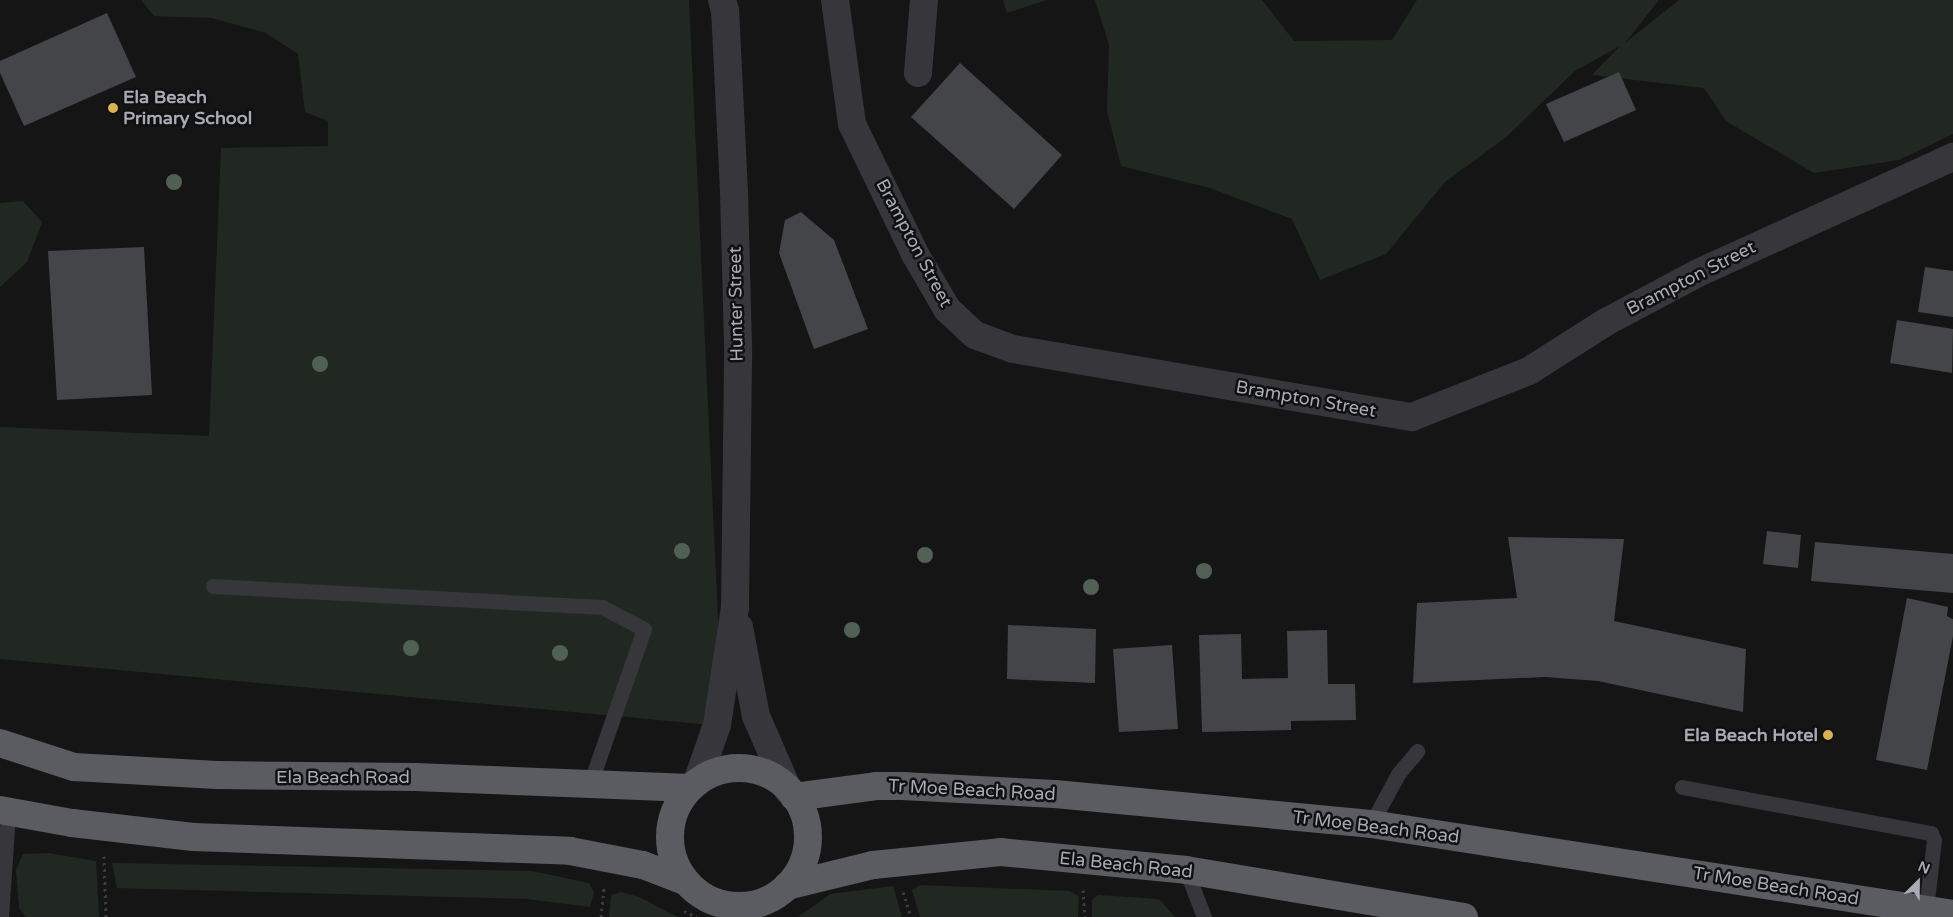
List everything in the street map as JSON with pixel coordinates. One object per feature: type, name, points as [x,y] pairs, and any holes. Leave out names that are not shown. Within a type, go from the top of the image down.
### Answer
[{"type":"highway","name":"Ela Beach Road","points":[[0,743],[74,767],[217,775],[415,777],[590,784],[694,785]]},
{"type":"highway","points":[[734,769],[754,770],[773,778],[792,793],[807,827],[808,843],[798,874],[788,886],[754,905],[735,912],[699,894],[685,881],[675,863],[670,844],[673,817],[694,785],[715,772],[734,769]]},
{"type":"highway","name":"Tr Moe Beach Road","points":[[792,793],[876,786],[1055,794],[1371,824],[1953,914]]},
{"type":"highway","points":[[4,812],[193,837],[570,851],[643,865],[685,881]]},
{"type":"highway","name":"Ela Beach Road","points":[[788,886],[873,865],[1000,852],[1186,870],[1464,917]]},
{"type":"street","name":"Hunter Street","points":[[694,785],[717,725],[735,608],[738,345],[734,183],[725,11],[722,0]]},
{"type":"street","name":"Brampton Street","points":[[836,0],[852,124],[947,309],[975,335],[1013,349],[1412,417],[1529,371],[1606,322],[1698,273],[1953,156]]},
{"type":"street","points":[[918,73],[924,0]]},
{"type":"street","name":"Hunter Street","points":[[735,608],[756,716],[792,793]]},
{"type":"lane","points":[[213,586],[602,607],[644,629],[590,784]]},
{"type":"lane","points":[[1371,824],[1398,774],[1417,751]]},
{"type":"lane","points":[[1682,787],[1931,833],[1934,840],[1926,909]]},
{"type":"lane","points":[[1,917],[4,812]]},
{"type":"lane","points":[[1186,870],[1204,917]]},
{"type":"path","points":[[95,854],[104,855],[106,917]]},
{"type":"path","points":[[601,917],[604,881]]},
{"type":"path","points":[[1085,917],[1083,886],[1090,886]]},
{"type":"path","points":[[902,889],[911,917]]},
{"type":"shaded area","points":[[141,0],[689,0],[723,726],[0,659],[0,427],[209,436],[221,148],[328,146],[328,121],[305,112],[298,54],[266,33],[212,18],[154,16]]},
{"type":"shaded area","points":[[1003,0],[1047,0],[1007,13]]},
{"type":"shaded area","points":[[1095,0],[1262,0],[1294,41],[1392,40],[1417,0],[1659,0],[1625,43],[1679,0],[1953,0],[1953,134],[1899,160],[1814,173],[1726,121],[1704,88],[1592,75],[1620,46],[1575,71],[1505,138],[1445,182],[1386,254],[1320,280],[1292,219],[1210,188],[1121,166],[1107,111],[1109,45]]},
{"type":"shaded area","points":[[23,201],[42,222],[27,262],[0,287],[0,203]]},
{"type":"shaded area","points":[[48,853],[96,861],[99,917],[26,917],[19,908],[16,870],[23,854]]},
{"type":"shaded area","points":[[112,863],[532,871],[589,883],[594,892],[590,907],[527,899],[117,888]]},
{"type":"shaded area","points":[[920,885],[1070,891],[1079,897],[1078,917],[920,917],[912,890]]},
{"type":"shaded area","points":[[893,886],[902,917],[798,917],[830,894]]},
{"type":"shaded area","points":[[621,892],[639,897],[678,917],[609,917],[611,895]]},
{"type":"shaded area","points":[[1098,895],[1159,899],[1175,917],[1092,917],[1092,900]]},
{"type":"building","points":[[107,13],[136,77],[24,126],[0,73],[0,61]]},
{"type":"building","points":[[960,63],[1062,155],[1014,209],[911,117]]},
{"type":"building","points":[[1619,72],[1636,110],[1564,142],[1546,104]]},
{"type":"building","points":[[801,212],[834,240],[868,329],[814,349],[779,253],[785,220]]},
{"type":"building","points":[[144,247],[152,395],[57,400],[48,251]]},
{"type":"building","points":[[1925,267],[1953,271],[1953,317],[1918,312]]},
{"type":"building","points":[[1897,320],[1953,329],[1952,373],[1890,363]]},
{"type":"building","points":[[1767,531],[1801,535],[1798,568],[1763,564]]},
{"type":"building","points":[[1508,537],[1624,539],[1614,621],[1746,649],[1743,712],[1598,681],[1545,677],[1413,683],[1417,603],[1517,598]]},
{"type":"building","points":[[1815,542],[1953,554],[1953,593],[1811,581]]},
{"type":"building","points":[[1907,598],[1948,607],[1947,616],[1953,619],[1953,636],[1927,770],[1876,760]]},
{"type":"building","points":[[1008,625],[1096,629],[1095,683],[1007,679]]},
{"type":"building","points":[[1327,630],[1328,684],[1355,684],[1356,720],[1291,721],[1291,730],[1202,732],[1199,635],[1241,634],[1242,679],[1288,678],[1287,631]]},
{"type":"building","points":[[1172,645],[1178,729],[1119,732],[1113,649]]},
{"type":"place","name":"Ela Beach Primary School","points":[[113,108]]},
{"type":"place","name":"Ela Beach Hotel","points":[[1828,735]]}]
